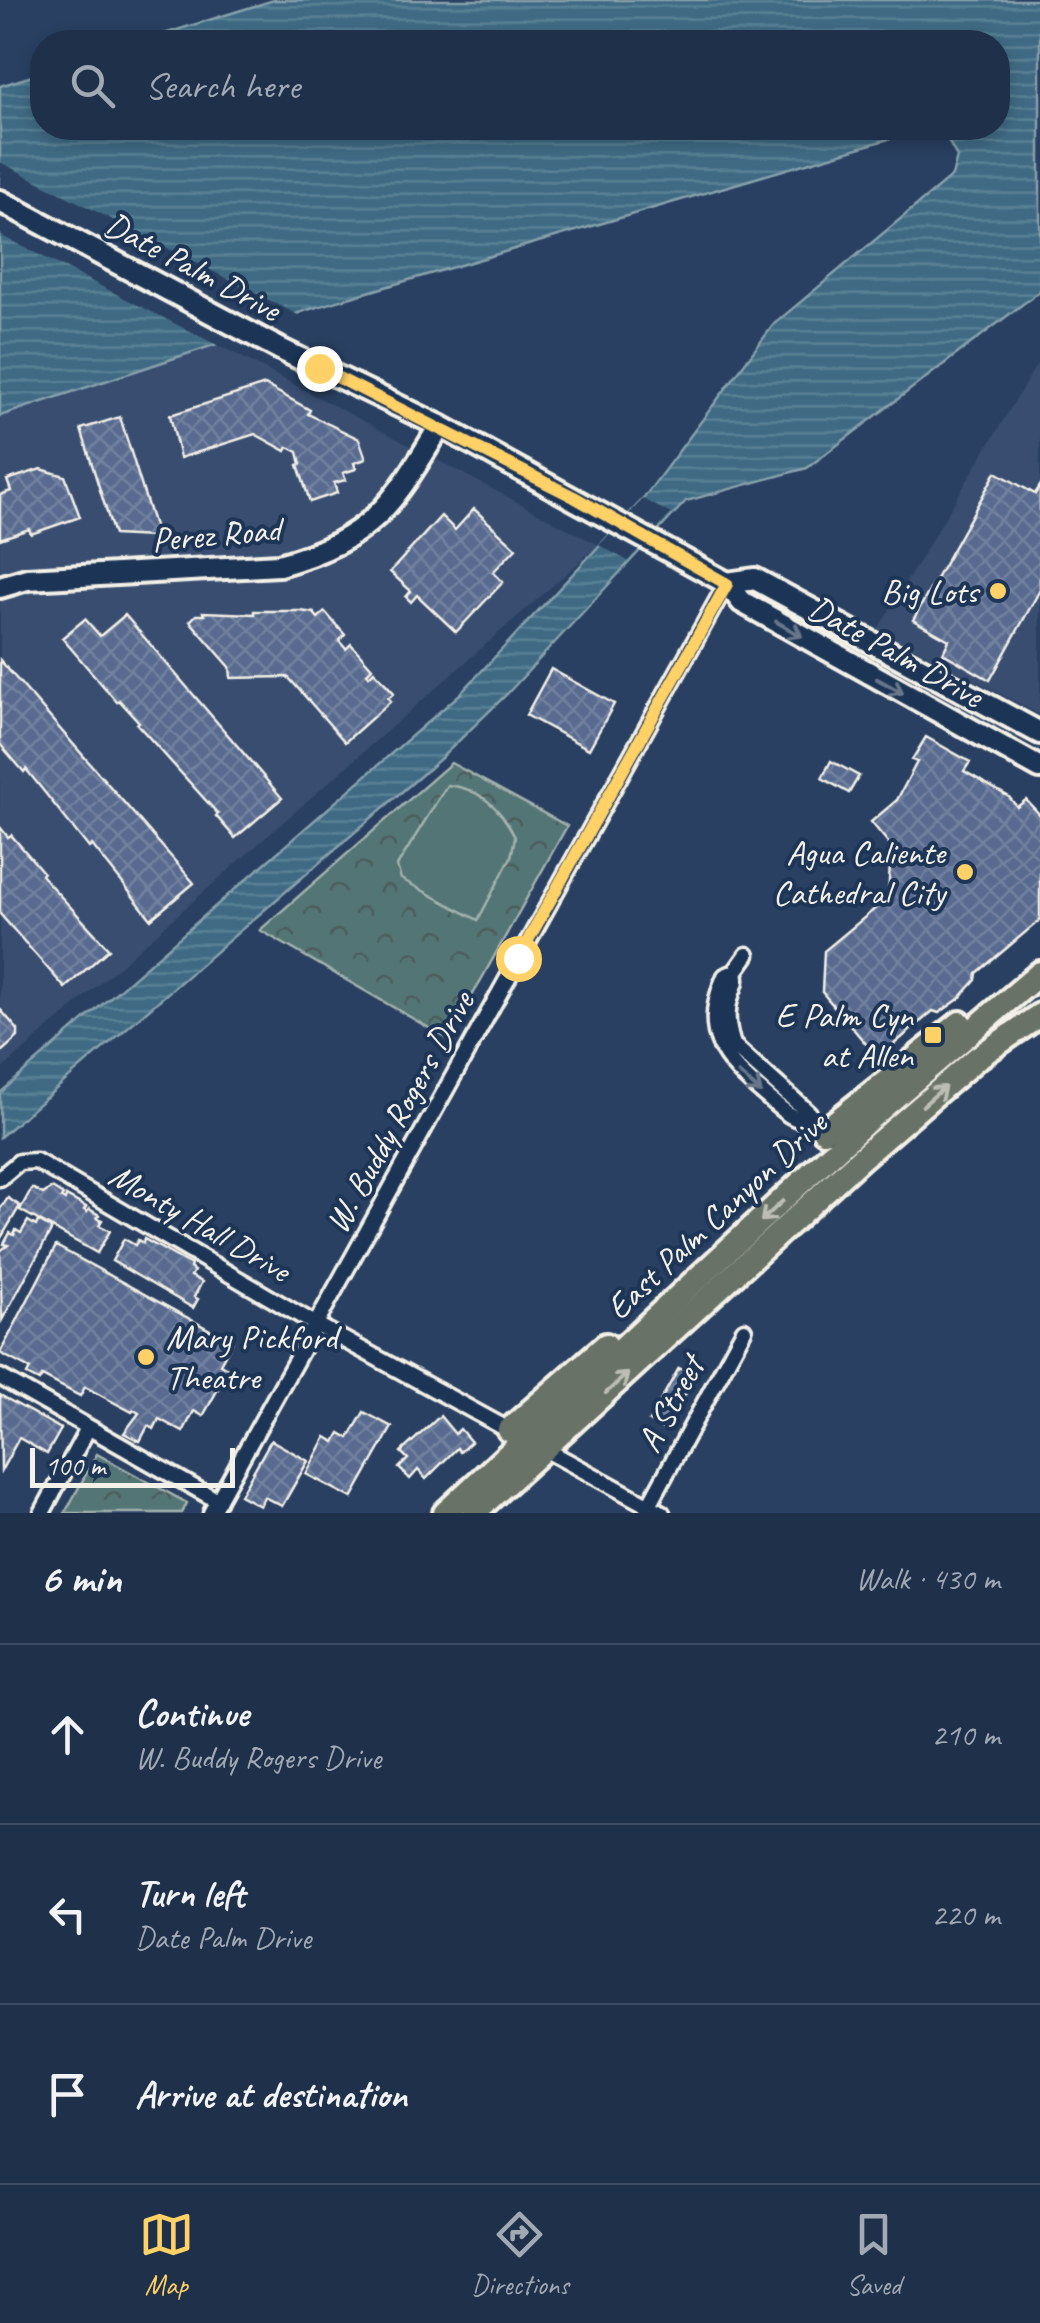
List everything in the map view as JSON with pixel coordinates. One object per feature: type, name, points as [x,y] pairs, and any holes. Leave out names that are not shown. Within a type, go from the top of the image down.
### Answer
[{"type":"main road","name":"Date Palm Drive","points":[[0,201],[280,350],[440,426],[727,584],[742,602],[1040,768]]},
{"type":"main road","name":"Perez Road","points":[[0,587],[28,579],[279,565],[312,556],[336,546],[393,501],[440,426]]},
{"type":"main road","name":"Date Palm Drive","points":[[727,584],[755,579],[1040,734]]},
{"type":"main road","name":"East Palm Canyon Drive","points":[[445,1513],[852,1152],[868,1120],[1040,974]]},
{"type":"main road","points":[[818,1127],[954,1027],[1016,992]]},
{"type":"main road","name":"East Palm Canyon Drive","points":[[474,1513],[527,1439],[636,1337],[852,1152],[1040,1015]]},
{"type":"street","name":"W. Buddy Rogers Drive","points":[[215,1507],[727,584]]},
{"type":"street","points":[[747,954],[735,972],[738,982],[728,1012],[728,1030],[734,1046],[809,1112],[818,1127],[852,1152]]},
{"type":"street","name":"Monty Hall Drive","points":[[0,1178],[19,1162],[36,1160],[315,1324],[656,1509]]},
{"type":"street","name":"A Street","points":[[656,1509],[744,1330]]},
{"type":"street","points":[[0,1377],[215,1507]]},
{"type":"street","points":[[42,1513],[88,1428]]},
{"type":"shaded area","points":[[274,0],[1040,0],[1040,291],[807,468],[686,501],[507,694],[440,759],[0,1137],[0,1093],[460,694],[643,499],[774,324],[952,176],[957,157],[948,140],[1010,140],[1010,30],[177,30]]},
{"type":"shaded area","points":[[30,77],[30,140],[885,140],[307,310],[0,416],[0,86]]},
{"type":"shaded area","points":[[217,344],[599,545],[0,1071],[0,417]]},
{"type":"shaded area","points":[[1040,359],[1040,715],[878,629]]},
{"type":"green space","points":[[451,763],[567,826],[448,1039],[260,930]]},
{"type":"green space","points":[[447,785],[470,790],[488,801],[515,837],[511,857],[478,920],[401,879],[397,866]]},
{"type":"green space","points":[[97,1454],[187,1503],[182,1513],[65,1513]]},
{"type":"pier","points":[[0,162],[302,317],[223,348],[0,235]]},
{"type":"pier","points":[[643,499],[671,514],[628,561],[599,545]]},
{"type":"building","points":[[265,385],[310,410],[308,414],[359,439],[366,459],[354,463],[356,469],[343,473],[346,480],[334,483],[337,493],[310,502],[298,465],[298,452],[288,447],[286,451],[255,434],[180,458],[170,415]]},
{"type":"building","points":[[120,417],[155,529],[152,537],[114,535],[81,429]]},
{"type":"building","points":[[41,469],[65,476],[80,517],[31,534],[29,529],[0,539],[0,495],[11,491],[7,480]]},
{"type":"building","points":[[996,472],[1035,494],[1040,486],[1040,590],[990,680],[943,653],[949,640],[913,620]]},
{"type":"building","points":[[474,509],[516,548],[493,572],[503,582],[456,632],[417,595],[411,602],[406,597],[411,591],[390,572],[441,516],[455,530]]},
{"type":"building","points":[[300,611],[314,613],[318,618],[325,612],[345,635],[339,641],[346,649],[351,644],[372,668],[369,676],[374,671],[394,693],[388,698],[391,701],[345,742],[288,677],[231,678],[230,667],[190,621],[196,615],[204,615],[203,612]]},
{"type":"building","points":[[125,615],[282,798],[235,838],[139,722],[62,638],[85,619],[100,636]]},
{"type":"building","points":[[0,660],[194,883],[151,919],[92,845],[89,848],[26,769],[24,772],[0,744]]},
{"type":"building","points":[[551,669],[614,704],[589,749],[526,715]]},
{"type":"building","name":"Agua Caliente Cathedral City","points":[[926,737],[970,762],[964,771],[1009,797],[1017,807],[1026,800],[1040,815],[1040,920],[977,973],[976,980],[959,999],[939,1013],[933,1011],[878,1058],[822,992],[824,951],[888,898],[891,846],[871,822],[897,800],[917,762],[912,760]]},
{"type":"building","points":[[831,761],[859,776],[849,793],[822,778]]},
{"type":"building","points":[[0,827],[109,949],[65,988],[0,914]]},
{"type":"building","points":[[0,1009],[18,1030],[18,1037],[0,1053]]},
{"type":"building","points":[[32,1188],[43,1194],[52,1188],[63,1195],[61,1198],[65,1200],[66,1196],[86,1207],[87,1212],[89,1209],[99,1215],[99,1225],[110,1231],[97,1253],[20,1210]]},
{"type":"building","points":[[8,1198],[20,1206],[1,1238],[0,1209]]},
{"type":"building","points":[[28,1221],[36,1226],[38,1221],[52,1229],[2,1320],[0,1251],[8,1245],[4,1244],[10,1233],[21,1233]]},
{"type":"building","points":[[124,1239],[135,1245],[144,1239],[191,1265],[191,1276],[202,1282],[193,1308],[112,1261]]},
{"type":"building","points":[[56,1246],[232,1342],[220,1364],[229,1369],[203,1416],[194,1411],[183,1432],[159,1419],[154,1429],[148,1426],[140,1441],[124,1433],[139,1413],[85,1387],[80,1396],[42,1376],[39,1381],[27,1375],[30,1369],[0,1353]]},
{"type":"building","points":[[679,1368],[695,1377],[665,1430],[649,1421]]},
{"type":"building","points":[[0,1395],[61,1429],[47,1454],[19,1438],[1,1471]]},
{"type":"building","points":[[364,1412],[392,1427],[352,1498],[306,1474],[326,1437],[335,1442],[340,1433],[349,1438]]},
{"type":"building","points":[[440,1416],[455,1434],[460,1429],[471,1442],[460,1452],[457,1448],[426,1479],[418,1470],[410,1479],[399,1468],[408,1459],[401,1452]]},
{"type":"building","points":[[271,1440],[308,1461],[282,1506],[264,1497],[260,1506],[240,1495]]},
{"type":"place","name":"Big Lots","points":[[998,591]]},
{"type":"place","name":"Agua Caliente Cathedral City","points":[[965,872]]},
{"type":"place","name":"E Palm Cyn at Allen","points":[[933,1035]]},
{"type":"place","name":"Mary Pickford Theatre","points":[[146,1357]]},
{"type":"route","points":[[319,368],[440,426],[727,584],[518,958]]}]
